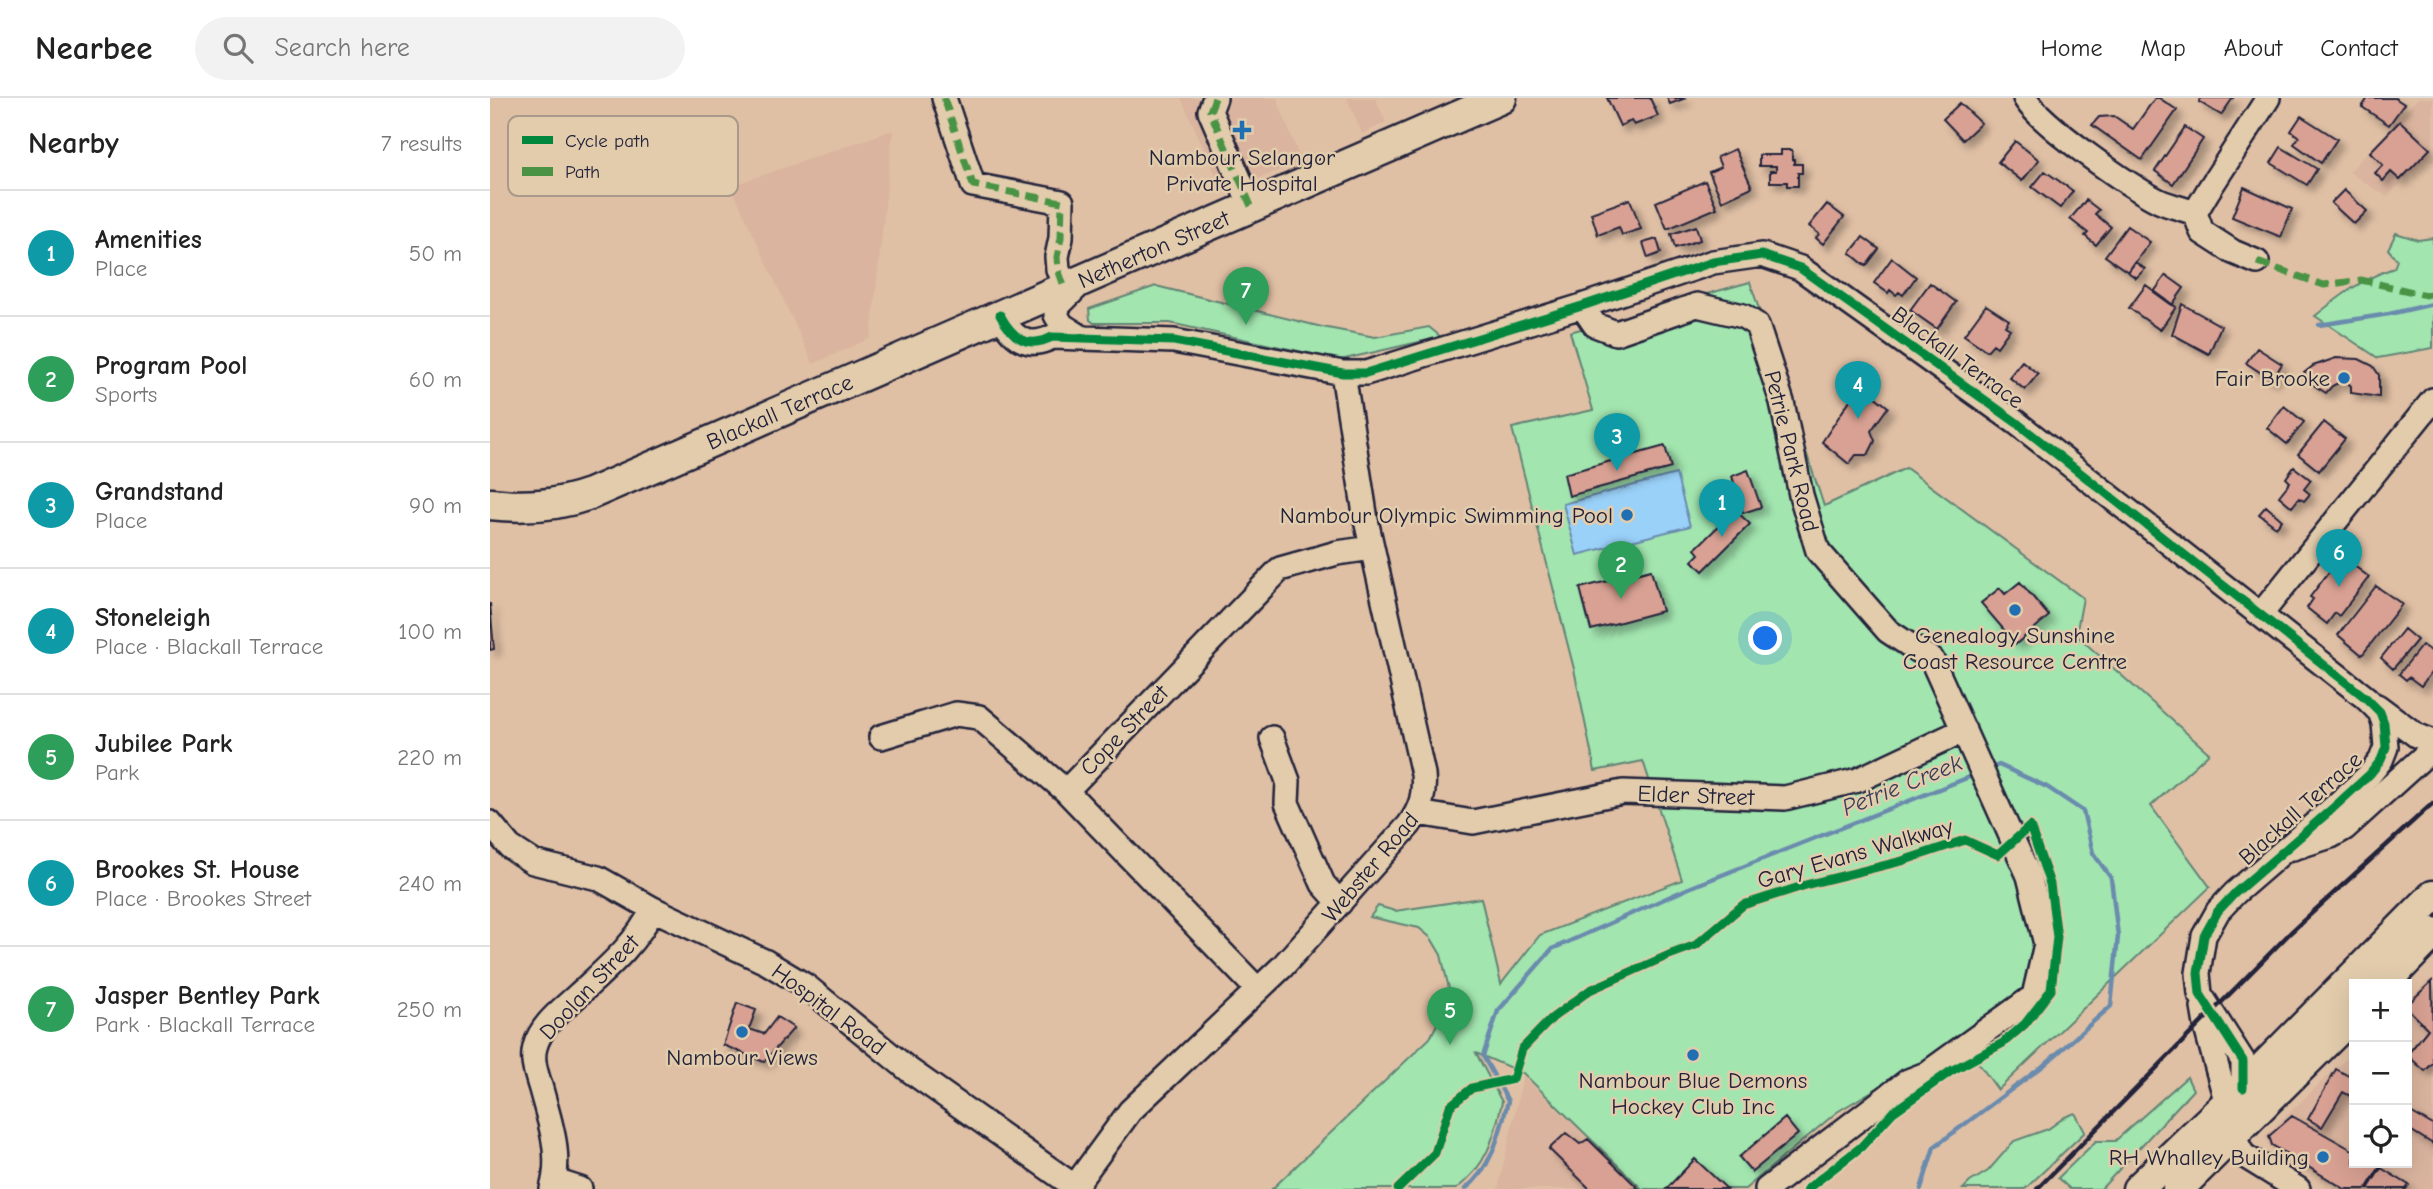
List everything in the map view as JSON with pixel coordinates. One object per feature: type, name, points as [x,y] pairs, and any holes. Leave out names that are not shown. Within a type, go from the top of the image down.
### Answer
[{"type":"main road","name":"Netherton Street","points":[[1008,312],[1501,98]]},
{"type":"main road","name":"Blackall Terrace","points":[[490,503],[530,506],[572,500],[1008,312]]},
{"type":"main road","points":[[2388,979],[2423,939],[2433,896]]},
{"type":"main road","points":[[2138,1189],[2235,1096],[2423,939]]},
{"type":"main road","points":[[2178,1189],[2349,1019]]},
{"type":"main road","points":[[2233,1136],[2235,1096]]},
{"type":"street","points":[[944,98],[973,185],[1062,202],[1057,265],[1076,281],[1056,311],[1057,319],[1062,326],[1081,337]]},
{"type":"street","points":[[1215,98],[1210,111],[1251,206]]},
{"type":"street","points":[[2025,98],[2045,122],[2134,187],[2161,202],[2195,214]]},
{"type":"street","points":[[2257,262],[2233,252],[2202,232],[2195,214],[2268,98]]},
{"type":"street","name":"Blackall Terrace","points":[[1008,312],[1052,337],[1188,342],[1343,373],[1366,373],[1713,262],[1762,255],[1800,268],[2017,423],[2367,698],[2380,712],[2386,742],[2381,760],[2360,783],[2235,893],[2210,923],[2204,936],[2198,973],[2207,1031],[2235,1096]]},
{"type":"street","name":"Petrie Park Road","points":[[1582,306],[1595,326],[1616,333],[1697,305],[1743,316],[1757,325],[1782,402],[1801,495],[1818,551],[1888,631],[1932,660],[2029,876],[2046,944],[2034,996],[1926,1074],[1908,1081],[1767,1189]]},
{"type":"street","name":"Webster Road","points":[[1077,1188],[1130,1111],[1258,990],[1340,903],[1418,813],[1423,799],[1423,774],[1372,548],[1343,373]]},
{"type":"street","points":[[2261,614],[2433,400]]},
{"type":"street","name":"Cope Street","points":[[1258,990],[1066,791],[1280,569],[1337,553],[1372,548]]},
{"type":"street","points":[[2367,698],[2410,731],[2433,742]]},
{"type":"street","points":[[881,737],[956,714],[979,717],[1066,791]]},
{"type":"street","name":"Elder Street","points":[[1418,813],[1474,822],[1623,792],[1785,798],[1858,780],[1967,737]]},
{"type":"street","points":[[1272,738],[1288,781],[1287,803],[1323,884],[1340,903]]},
{"type":"street","points":[[2283,851],[2322,839],[2345,828],[2433,748]]},
{"type":"street","name":"Hospital Road","points":[[490,823],[510,847],[533,862],[598,878],[653,909],[766,962],[806,986],[909,1070],[1077,1188]]},
{"type":"street","name":"Doolan Street","points":[[554,1185],[557,1167],[556,1142],[535,1068],[535,1045],[545,1027],[621,954],[645,925],[653,909]]},
{"type":"street","points":[[2233,1136],[2243,1155],[2298,1189]]},
{"type":"street","points":[[1789,1189],[1798,1166]]},
{"type":"street","points":[[554,1185],[580,1189]]},
{"type":"shaded area","name":"Nambour Selangor Private Hospital","points":[[1181,98],[1277,98],[1301,161],[1224,193]]},
{"type":"shaded area","name":"Nambour Selangor Private Hospital","points":[[1347,98],[1375,98],[1386,122],[1362,134]]},
{"type":"shaded area","points":[[2418,98],[2433,98],[2433,153],[2387,197],[2349,172]]},
{"type":"shaded area","points":[[893,130],[871,338],[813,364],[736,196],[738,196],[738,184]]},
{"type":"shaded area","points":[[2430,979],[2433,981],[2433,1189],[2342,1189],[2268,1145],[2266,1135],[2349,1056],[2349,1168],[2412,1168],[2412,996]]},
{"type":"shaded area","points":[[1523,1076],[1641,1189],[1498,1189]]},
{"type":"green space","points":[[2396,233],[2418,240],[2433,238],[2433,348],[2378,358],[2315,316],[2362,282],[2394,268],[2397,260],[2388,249]]},
{"type":"green space","points":[[1750,282],[1824,506],[1906,468],[2083,598],[2076,635],[2209,753],[2151,806],[2210,887],[1998,1090],[1958,1035],[1923,1066],[1901,1074],[1837,1112],[1745,1189],[1642,1189],[1523,1073],[1476,1053],[1502,1102],[1488,1150],[1475,1171],[1456,1189],[1272,1189],[1430,1038],[1451,997],[1441,955],[1431,938],[1419,928],[1370,917],[1378,906],[1395,911],[1481,898],[1501,984],[1540,935],[1682,880],[1643,761],[1595,771],[1574,669],[1512,428],[1593,410],[1570,332]]},
{"type":"green space","points":[[1156,286],[1322,327],[1375,337],[1429,327],[1441,337],[1340,360],[1170,323],[1094,323],[1090,320],[1089,309]]},
{"type":"green space","points":[[2187,1077],[2193,1090],[2101,1189],[2070,1189],[2058,1178],[2096,1141],[2115,1141]]},
{"type":"green space","points":[[2075,1113],[2085,1132],[2025,1189],[1963,1189],[1988,1171],[2014,1141],[2048,1129]]},
{"type":"water","name":"Nambour Olympic Swimming Pool","points":[[1676,474],[1690,526],[1577,555],[1563,504]]},
{"type":"building","points":[[1607,98],[1650,98],[1658,116],[1634,125],[1631,121],[1620,126]]},
{"type":"building","points":[[1667,98],[1686,98],[1670,104]]},
{"type":"building","points":[[2155,98],[2177,110],[2142,160],[2092,125],[2099,117],[2114,116],[2133,129]]},
{"type":"building","points":[[2200,98],[2233,98],[2221,115],[2199,102]]},
{"type":"building","points":[[2368,98],[2395,98],[2404,104],[2389,125],[2362,107]]},
{"type":"building","points":[[1960,103],[1981,123],[1963,140],[1943,119]]},
{"type":"building","points":[[2301,116],[2337,139],[2321,163],[2294,144],[2299,137],[2291,131]]},
{"type":"building","points":[[2400,121],[2430,149],[2400,180],[2391,172],[2383,181],[2375,173],[2383,165],[2370,152]]},
{"type":"building","points":[[2185,127],[2203,139],[2173,184],[2155,171]]},
{"type":"building","points":[[2015,141],[2039,160],[2022,181],[1998,162]]},
{"type":"building","points":[[2281,147],[2317,169],[2307,185],[2271,163]]},
{"type":"building","points":[[1735,149],[1752,187],[1722,201],[1709,172],[1721,167],[1717,157]]},
{"type":"building","points":[[1781,150],[1792,150],[1794,164],[1802,164],[1802,173],[1798,173],[1798,186],[1787,186],[1787,182],[1770,182],[1770,171],[1776,171],[1776,166],[1759,166],[1759,155],[1781,155]]},
{"type":"building","points":[[2045,171],[2073,191],[2060,208],[2032,187]]},
{"type":"building","points":[[1705,181],[1717,208],[1667,229],[1656,202]]},
{"type":"building","points":[[2244,187],[2292,209],[2281,237],[2232,217]]},
{"type":"building","points":[[2344,190],[2367,211],[2354,224],[2331,203]]},
{"type":"building","points":[[1630,199],[1641,229],[1622,235],[1619,227],[1598,235],[1591,213]]},
{"type":"building","points":[[2086,200],[2099,210],[2095,214],[2111,227],[2096,245],[2085,236],[2088,233],[2070,219]]},
{"type":"building","points":[[1827,204],[1844,217],[1823,244],[1816,238],[1819,234],[1809,226]]},
{"type":"building","points":[[1696,226],[1700,240],[1675,248],[1671,234]]},
{"type":"building","points":[[2127,226],[2150,242],[2128,272],[2105,256]]},
{"type":"building","points":[[1863,237],[1879,249],[1866,266],[1850,253]]},
{"type":"building","points":[[1657,239],[1661,253],[1648,258],[1643,243]]},
{"type":"building","points":[[1892,258],[1916,277],[1903,295],[1899,292],[1896,295],[1890,290],[1888,293],[1874,283]]},
{"type":"building","points":[[2135,262],[2145,269],[2136,278],[2128,272]]},
{"type":"building","points":[[2166,275],[2184,288],[2172,305],[2154,292]]},
{"type":"building","points":[[1930,283],[1956,302],[1937,329],[1910,310]]},
{"type":"building","points":[[2146,285],[2176,307],[2160,330],[2129,308]]},
{"type":"building","points":[[2182,304],[2221,326],[2209,354],[2172,334]]},
{"type":"building","points":[[1986,305],[2009,320],[2005,326],[2010,329],[1997,347],[1993,344],[1987,351],[1964,335]]},
{"type":"building","points":[[2257,348],[2282,364],[2272,380],[2246,363]]},
{"type":"building","name":"Fair Brooke","points":[[2336,358],[2359,359],[2373,366],[2379,375],[2379,397],[2351,393],[2351,386],[2347,382],[2332,386],[2326,393],[2315,386],[2304,373],[2313,366]]},
{"type":"building","points":[[2022,361],[2038,374],[2025,390],[2009,377]]},
{"type":"building","points":[[1860,385],[1888,407],[1871,431],[1875,441],[1868,455],[1856,455],[1849,464],[1822,442]]},
{"type":"building","points":[[2284,406],[2304,422],[2287,444],[2267,428]]},
{"type":"building","points":[[2324,422],[2345,439],[2319,471],[2298,454]]},
{"type":"building","points":[[1665,446],[1671,468],[1569,496],[1564,474]]},
{"type":"building","points":[[2294,467],[2311,480],[2304,489],[2310,494],[2304,501],[2299,498],[2292,507],[2279,496],[2290,482],[2286,478]]},
{"type":"building","points":[[1748,470],[1761,507],[1743,513],[1732,476]]},
{"type":"building","points":[[2266,506],[2282,520],[2276,527],[2259,514]]},
{"type":"building","points":[[1735,510],[1750,524],[1703,571],[1692,561],[1699,554],[1695,549]]},
{"type":"building","points":[[2341,556],[2369,577],[2339,616],[2335,613],[2327,624],[2307,608],[2313,599],[2310,597]]},
{"type":"building","points":[[1651,570],[1662,611],[1591,630],[1580,588]]},
{"type":"building","name":"Genealogy Sunshine Coast Resource Centre","points":[[2020,582],[2049,616],[2016,644],[1981,603],[2000,588],[2005,594]]},
{"type":"building","points":[[2376,586],[2402,604],[2362,655],[2338,635]]},
{"type":"building","points":[[490,603],[494,649],[490,650]]},
{"type":"building","points":[[2404,629],[2417,640],[2393,669],[2381,658]]},
{"type":"building","points":[[2422,645],[2433,653],[2433,670],[2421,686],[2409,677],[2406,680],[2399,674]]},
{"type":"building","points":[[2432,981],[2433,1063],[2425,1071],[2412,1059],[2412,1049],[2428,1029],[2412,1013],[2412,1000]]},
{"type":"building","name":"Nambour Views","points":[[737,1003],[756,1010],[749,1029],[764,1034],[777,1017],[794,1028],[764,1062],[723,1045]]},
{"type":"building","points":[[2336,1069],[2349,1076],[2349,1095],[2343,1092],[2322,1127],[2308,1119]]},
{"type":"building","points":[[2412,1113],[2433,1125],[2433,1144],[2412,1131]]},
{"type":"building","name":"RH Whalley Building","points":[[2292,1116],[2349,1148],[2349,1168],[2379,1168],[2366,1189],[2345,1189],[2272,1145],[2269,1136]]},
{"type":"building","points":[[1785,1118],[1798,1134],[1752,1172],[1739,1157]]},
{"type":"building","points":[[1566,1133],[1580,1144],[1588,1139],[1639,1189],[1590,1189],[1549,1149]]},
{"type":"building","points":[[1695,1159],[1727,1189],[1666,1189]]},
{"type":"building","points":[[2381,1168],[2409,1185],[2406,1189],[2368,1189]]},
{"type":"waterway","points":[[2319,325],[2433,304]]},
{"type":"waterway","name":"Petrie Creek","points":[[1921,1189],[1934,1147],[2043,1066],[2111,1006],[2118,936],[2111,878],[2093,853],[2083,811],[2047,787],[1999,765],[1988,769]]},
{"type":"waterway","name":"Petrie Creek","points":[[1465,1189],[1488,1161],[1508,1101],[1483,1056],[1498,1011],[1552,949],[1689,888],[1977,774]]},
{"type":"railway","points":[[2037,1189],[2291,932],[2433,803]]},
{"type":"marked path","points":[[944,98],[973,185],[1062,202],[1061,238],[1057,257],[1064,286]]},
{"type":"marked path","points":[[1215,98],[1210,111],[1251,206]]},
{"type":"marked path","points":[[2257,262],[2324,285],[2361,280],[2426,295],[2433,293]]},
{"type":"cycle path","points":[[1000,315],[1015,335],[1028,342],[1052,337],[1174,341],[1343,373],[1366,373],[1713,262],[1762,255],[1800,268],[2017,423],[2366,698],[2380,712],[2386,747],[2381,760],[2370,774],[2332,809],[2235,893],[2218,911],[2204,936],[2198,973],[2200,994],[2243,1061],[2243,1088]]},
{"type":"cycle path","name":"Gary Evans Walkway","points":[[1398,1189],[1435,1153],[1450,1106],[1472,1088],[1513,1079],[1522,1049],[1552,1018],[1590,990],[1696,945],[1743,905],[1809,884],[1902,861],[1965,840],[1998,855],[2030,826],[2050,884],[2057,937],[2051,990],[2025,1024],[2003,1043],[1951,1071],[1893,1112],[1861,1147],[1807,1189]]},
{"type":"place","name":"Nambour Selangor Private Hospital","points":[[1242,130]]},
{"type":"place","name":"Jasper Bentley Park","points":[[1246,325]]},
{"type":"place","name":"Fair Brooke","points":[[2344,378]]},
{"type":"place","name":"Stoneleigh","points":[[1858,419]]},
{"type":"place","name":"Grandstand","points":[[1617,471]]},
{"type":"place","name":"Nambour Olympic Swimming Pool","points":[[1627,515]]},
{"type":"place","name":"Amenities","points":[[1722,537]]},
{"type":"place","name":"Brookes St. House","points":[[2339,587]]},
{"type":"place","name":"Program Pool","points":[[1621,599]]},
{"type":"place","name":"Genealogy Sunshine Coast Resource Centre","points":[[2015,610]]},
{"type":"place","name":"Nambour Views","points":[[742,1032]]},
{"type":"place","name":"Jubilee Park","points":[[1450,1045]]},
{"type":"place","name":"Nambour Blue Demons Hockey Club Inc","points":[[1693,1055]]},
{"type":"place","name":"RH Whalley Building","points":[[2323,1157]]}]
